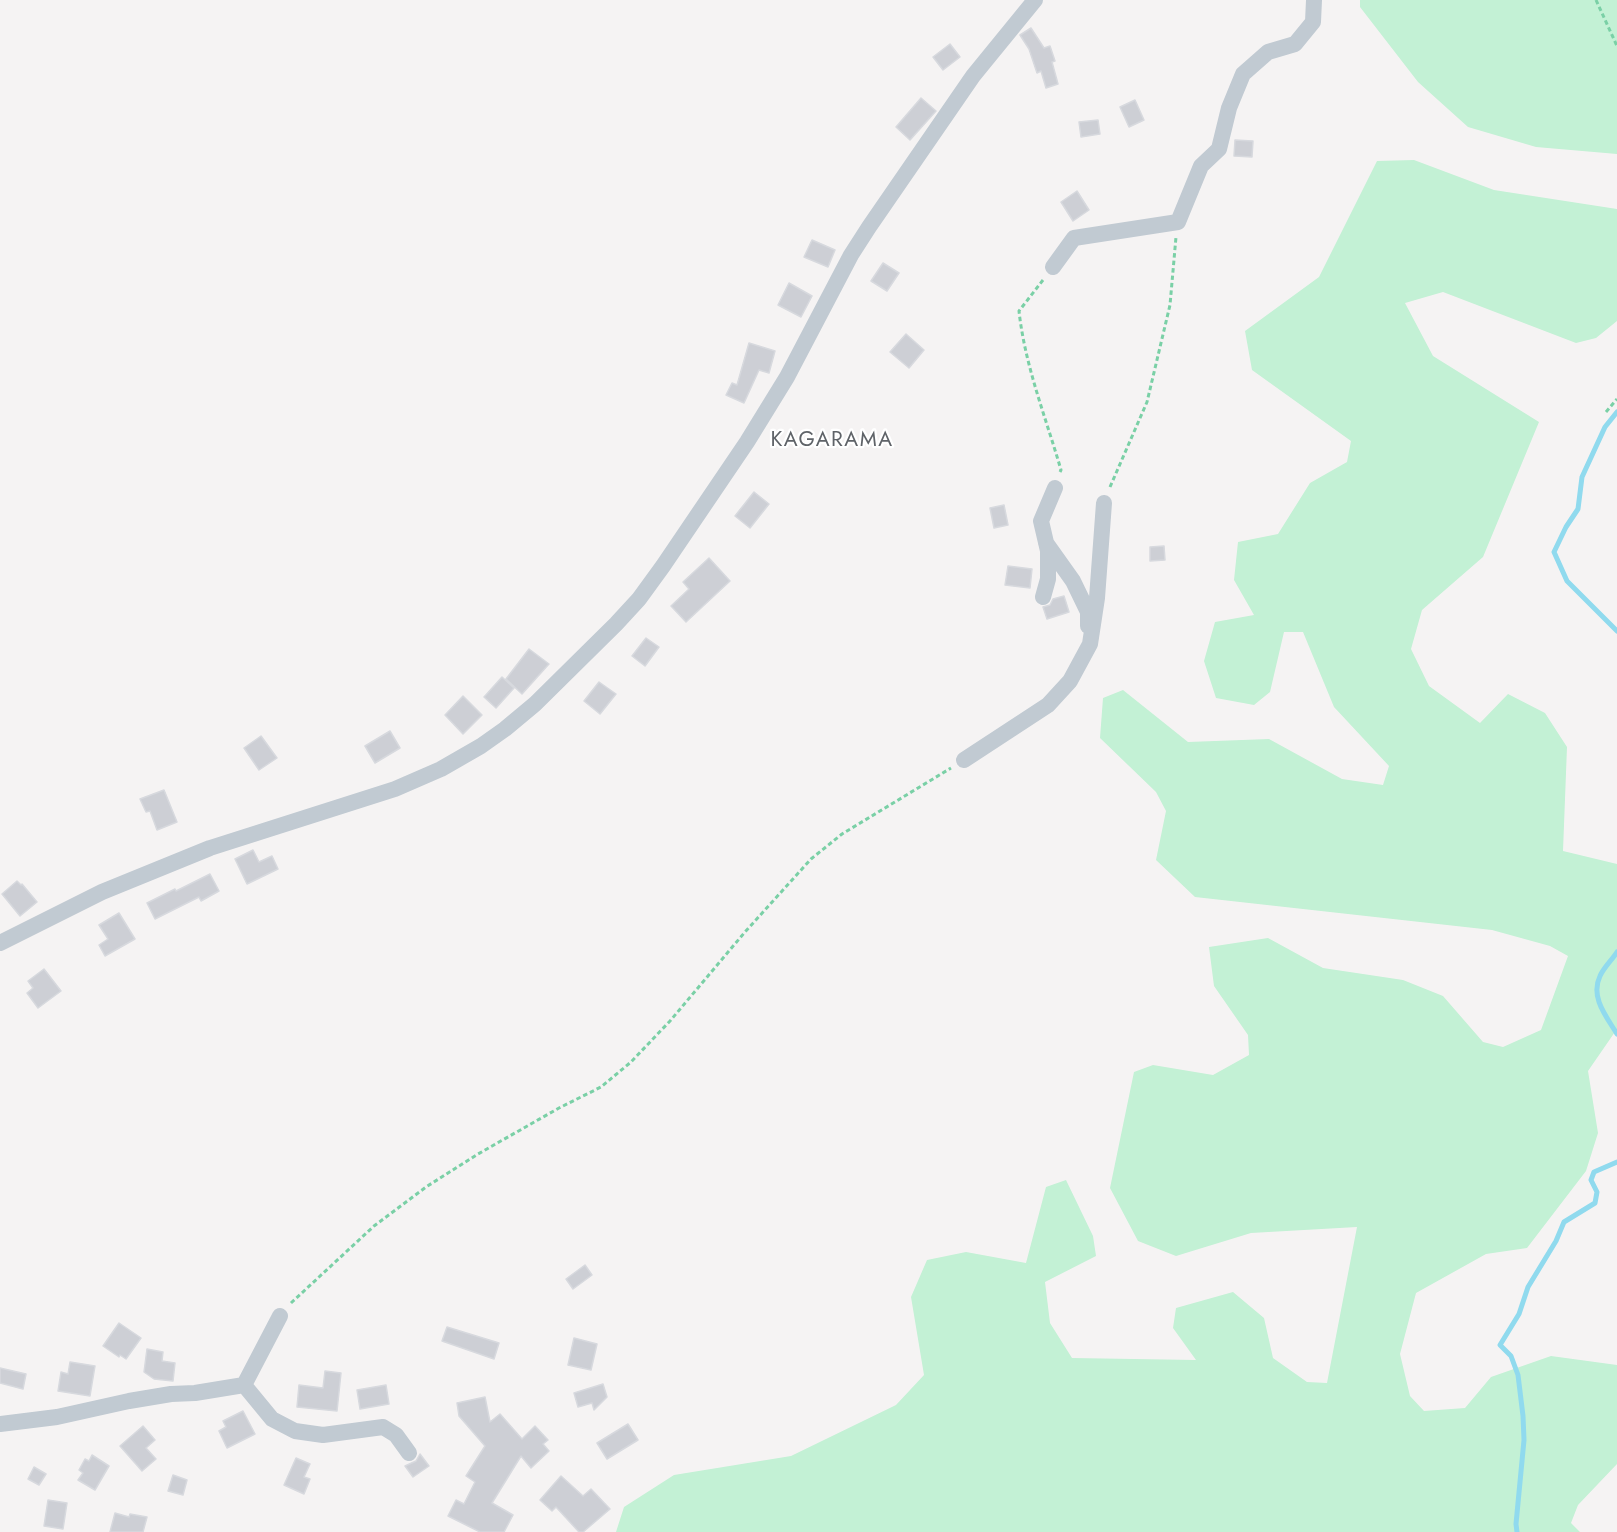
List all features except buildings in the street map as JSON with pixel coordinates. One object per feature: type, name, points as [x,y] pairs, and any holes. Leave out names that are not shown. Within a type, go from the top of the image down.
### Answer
[{"type":"street","points":[[1053,267],[1074,238],[1178,222],[1201,166],[1219,149],[1229,108],[1243,74],[1268,52],[1295,44],[1313,22],[1314,0]]},
{"type":"street","points":[[0,943],[102,892],[210,848],[395,789],[441,769],[481,746],[535,704],[616,624],[663,566],[770,405],[869,226],[973,76],[1033,1]]},
{"type":"street","points":[[1043,597],[1048,579],[1048,551],[1041,520],[1055,488]]},
{"type":"street","points":[[964,760],[1048,705],[1070,681],[1090,644],[1097,598],[1104,503]]},
{"type":"street","points":[[1046,543],[1073,581],[1088,612],[1090,644]]},
{"type":"street","points":[[244,1385],[280,1316]]},
{"type":"street","points":[[0,1424],[57,1417],[171,1394],[195,1393],[244,1385]]},
{"type":"street","points":[[244,1385],[272,1419],[295,1431],[323,1435],[383,1427],[396,1435],[410,1453]]},
{"type":"path","points":[[1596,0],[1617,46]]},
{"type":"path","points":[[1104,503],[1147,402],[1170,305],[1178,222]]},
{"type":"path","points":[[1053,267],[1018,311],[1038,400],[1061,470],[1055,488]]},
{"type":"path","points":[[1606,412],[1617,399]]},
{"type":"path","points":[[280,1316],[303,1291],[374,1226],[426,1187],[478,1154],[601,1087],[631,1062],[670,1021],[745,932],[811,860],[842,834],[964,760]]},
{"type":"green space","points":[[1360,0],[1617,0],[1617,154],[1536,147],[1468,127],[1418,82],[1360,7]]},
{"type":"green space","points":[[1414,160],[1494,190],[1617,209],[1617,321],[1596,338],[1576,343],[1443,292],[1405,303],[1433,356],[1539,422],[1483,557],[1422,610],[1411,649],[1429,686],[1480,723],[1508,694],[1545,713],[1567,747],[1563,851],[1617,864],[1617,1029],[1588,1071],[1598,1133],[1586,1171],[1527,1248],[1486,1254],[1416,1293],[1400,1354],[1410,1396],[1424,1411],[1465,1408],[1491,1377],[1551,1356],[1617,1365],[1617,1464],[1578,1505],[1571,1523],[1580,1532],[616,1532],[624,1507],[674,1475],[791,1456],[896,1405],[924,1375],[911,1297],[927,1260],[966,1252],[1026,1263],[1046,1187],[1066,1180],[1093,1236],[1096,1256],[1045,1282],[1050,1323],[1072,1358],[1196,1360],[1173,1328],[1176,1308],[1233,1292],[1264,1318],[1273,1358],[1307,1382],[1327,1383],[1357,1227],[1251,1233],[1176,1256],[1138,1241],[1110,1188],[1134,1072],[1153,1065],[1213,1075],[1249,1055],[1248,1035],[1214,986],[1209,947],[1268,938],[1323,968],[1403,980],[1443,996],[1483,1042],[1503,1047],[1541,1030],[1568,956],[1550,946],[1492,930],[1195,897],[1156,860],[1166,811],[1156,792],[1100,738],[1103,698],[1123,690],[1188,742],[1269,739],[1342,779],[1383,785],[1389,766],[1334,707],[1303,632],[1284,632],[1270,692],[1254,705],[1216,698],[1204,661],[1215,622],[1254,615],[1234,580],[1238,542],[1278,534],[1310,483],[1347,462],[1351,441],[1252,370],[1245,331],[1319,277],[1377,161]]},
{"type":"waterway","points":[[1617,412],[1605,427],[1582,477],[1578,509],[1554,552],[1567,581],[1617,631]]},
{"type":"waterway","points":[[1617,952],[1597,984],[1598,999],[1617,1034]]},
{"type":"waterway","points":[[1517,1532],[1524,1440],[1523,1416],[1518,1375],[1511,1356],[1500,1345],[1519,1314],[1528,1287],[1556,1241],[1564,1222],[1595,1203],[1597,1192],[1591,1180],[1594,1172],[1617,1162]]},
{"type":"district","name":"KAGARAMA","points":[[832,441]]}]
